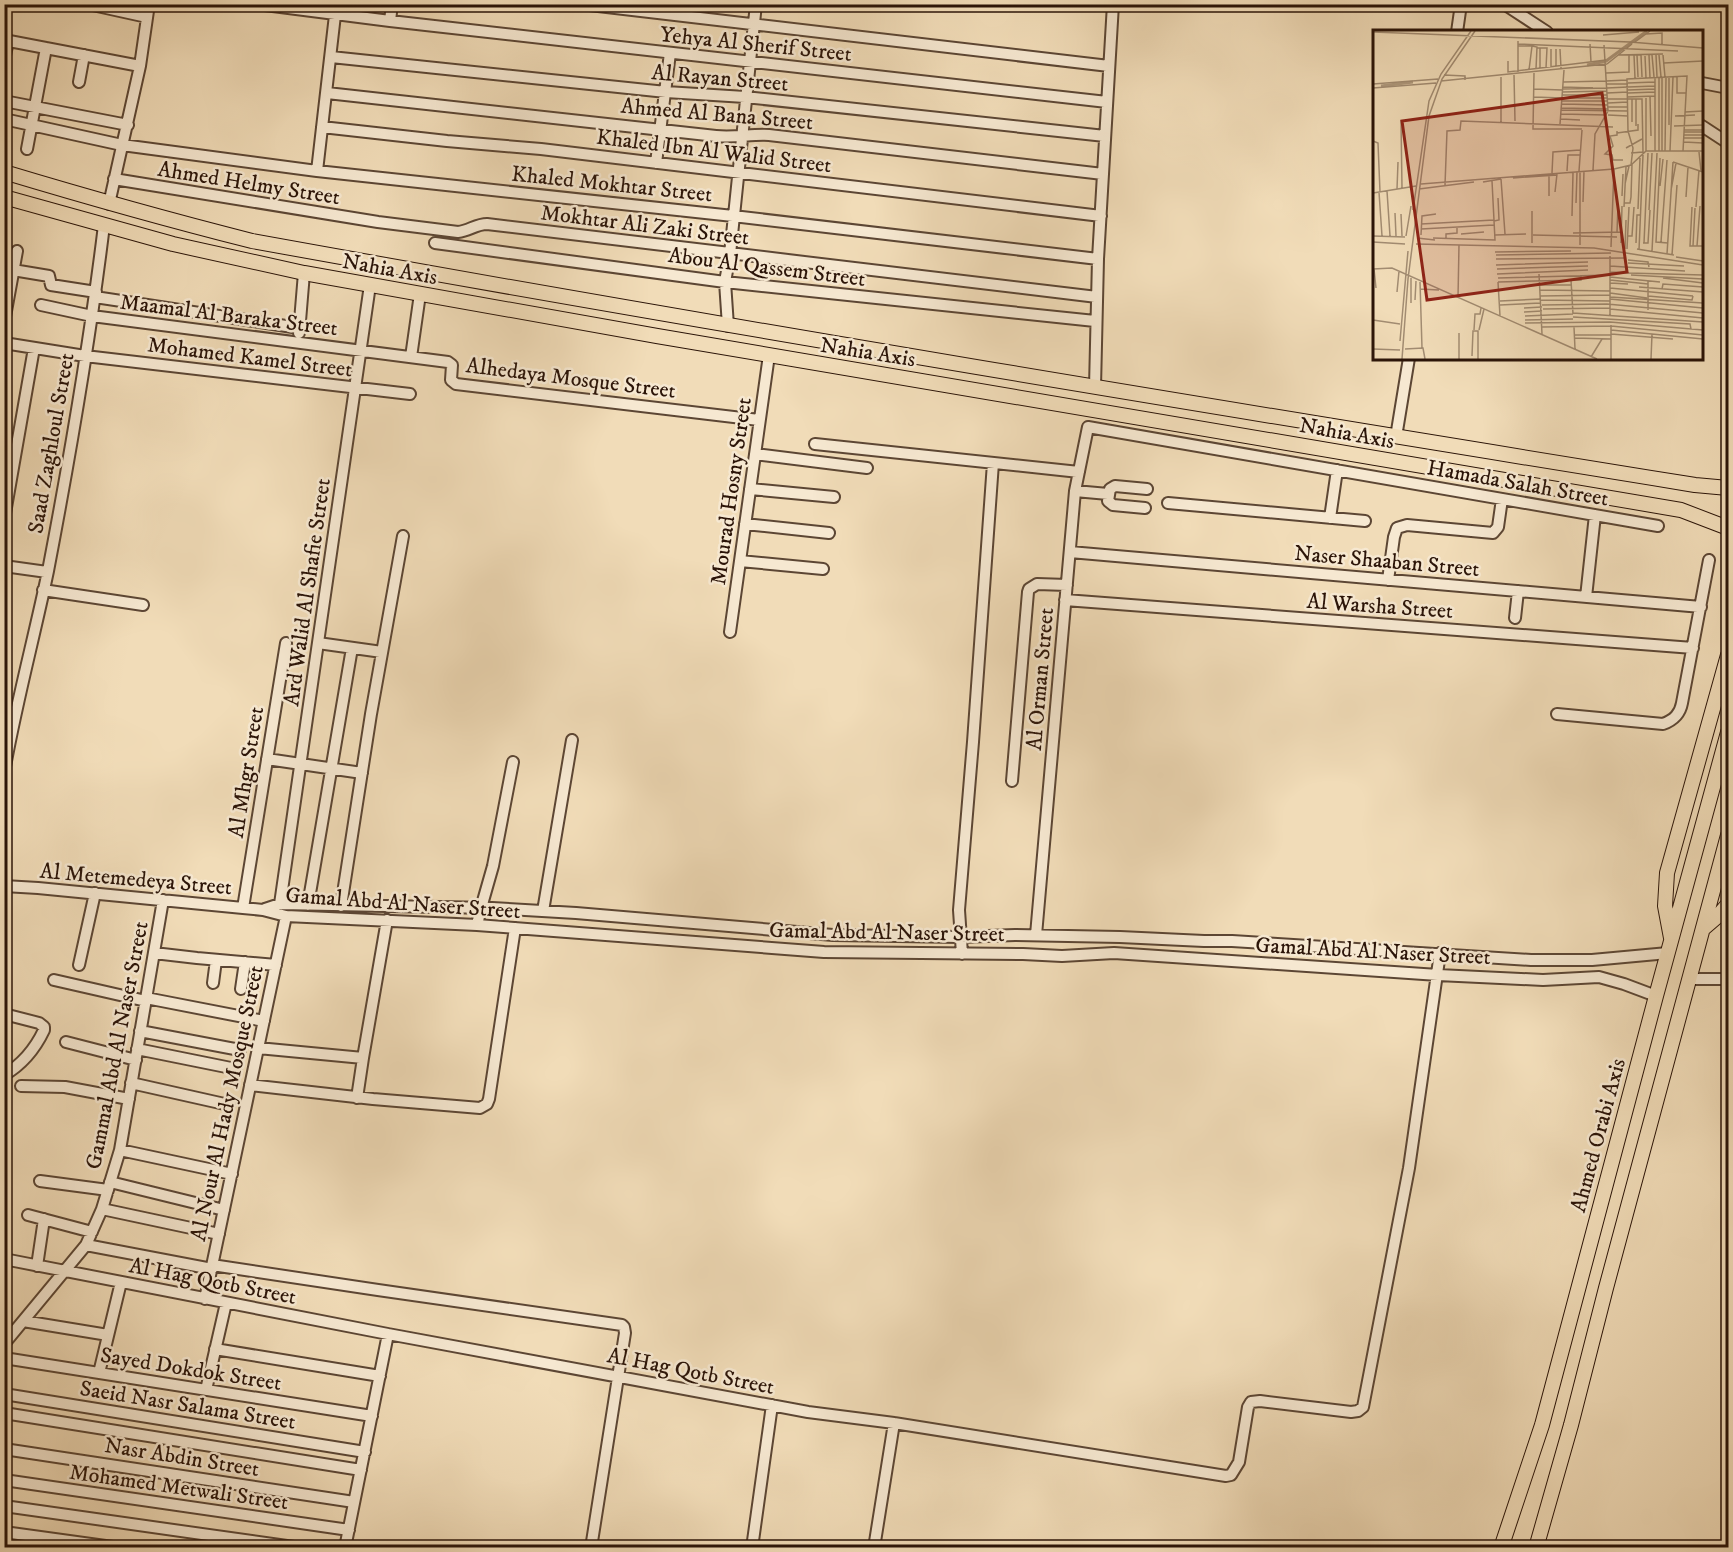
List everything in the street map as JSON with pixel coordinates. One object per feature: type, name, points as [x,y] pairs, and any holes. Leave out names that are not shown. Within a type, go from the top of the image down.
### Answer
[{"type":"main road","name":"Nahia Axis","points":[[4,172],[110,204],[252,241],[728,326],[1396,437],[1695,485],[1728,488]]},
{"type":"main road","name":"Nahia Axis","points":[[4,197],[173,244],[304,273],[769,356],[1681,510],[1728,528]]},
{"type":"main road","points":[[104,225],[110,204]]},
{"type":"main road","points":[[1035,400],[1039,377]]},
{"type":"main road","points":[[1670,946],[1665,906],[1667,873],[1728,655]]},
{"type":"main road","name":"Ahmed Orabi Axis","points":[[1501,1548],[1542,1425],[1728,732]]},
{"type":"main road","points":[[1536,1548],[1571,1425],[1728,835]]},
{"type":"main road","points":[[1704,928],[1728,904]]},
{"type":"street","points":[[88,4],[147,17]]},
{"type":"street","points":[[110,204],[140,66],[149,4]]},
{"type":"street","name":"Yehya Al Sherif Street","points":[[257,4],[335,15],[1107,102]]},
{"type":"street","points":[[390,21],[392,4]]},
{"type":"street","points":[[581,4],[1109,66]]},
{"type":"street","points":[[728,326],[725,282],[730,254],[756,4]]},
{"type":"street","points":[[1095,387],[1095,321],[1113,4]]},
{"type":"street","points":[[1457,30],[1461,4]]},
{"type":"street","points":[[1504,4],[1544,30]]},
{"type":"street","points":[[317,171],[335,15]]},
{"type":"street","points":[[4,60],[6,40],[140,66]]},
{"type":"street","points":[[27,149],[46,48]]},
{"type":"street","points":[[656,163],[670,53]]},
{"type":"street","points":[[79,82],[84,55]]},
{"type":"street","name":"Al Rayan Street","points":[[331,57],[666,93],[745,97],[1106,136]]},
{"type":"street","points":[[1703,83],[1728,88]]},
{"type":"street","name":"Ahmed Al Bana Street","points":[[327,93],[724,137],[769,135],[1103,174]]},
{"type":"street","points":[[4,101],[128,125]]},
{"type":"street","name":"Khaled Mokhtar Street","points":[[4,119],[122,145],[317,171],[733,216],[1098,259]]},
{"type":"street","name":"Khaled Ibn Al Walid Street","points":[[322,127],[541,149],[1101,216]]},
{"type":"street","points":[[1703,127],[1728,143]]},
{"type":"street","name":"Ahmed Helmy Street","points":[[114,179],[378,222],[458,232],[467,231],[475,226]]},
{"type":"street","points":[[377,234],[378,222]]},
{"type":"street","name":"Mokhtar Ali Zaki Street","points":[[475,226],[487,224],[1097,297]]},
{"type":"street","name":"Saad Zaghloul Street","points":[[4,772],[9,716],[47,572],[86,356],[104,225]]},
{"type":"street","name":"Abou Al Qassem Street","points":[[435,243],[725,282],[1095,321]]},
{"type":"street","points":[[4,322],[16,251]]},
{"type":"street","points":[[13,270],[49,276],[51,285],[95,294],[299,328]]},
{"type":"street","points":[[297,342],[304,273]]},
{"type":"street","name":"Ard Walid Al Shafie Street","points":[[280,904],[370,285]]},
{"type":"street","points":[[411,357],[420,294]]},
{"type":"street","name":"Maamal Al Baraka Street","points":[[42,305],[92,316],[360,351]]},
{"type":"street","name":"Mohamed Kamel Street","points":[[4,343],[86,356],[411,394]]},
{"type":"street","points":[[4,519],[34,348]]},
{"type":"street","name":"Alhedaya Mosque Street","points":[[360,351],[450,362],[451,380],[456,384],[759,420]]},
{"type":"street","name":"Mourad Hosny Street","points":[[730,632],[769,356]]},
{"type":"street","points":[[1396,437],[1409,360]]},
{"type":"street","name":"Hamada Salah Street","points":[[1088,427],[1658,526]]},
{"type":"street","name":"Al Orman Street","points":[[1036,935],[1075,491],[1088,427]]},
{"type":"street","points":[[815,444],[1079,472]]},
{"type":"street","points":[[755,454],[867,468]]},
{"type":"street","points":[[962,954],[959,910],[993,463]]},
{"type":"street","points":[[1330,518],[1337,470]]},
{"type":"street","points":[[1145,508],[1113,505],[1108,501],[1108,494],[1115,486],[1147,489]]},
{"type":"street","points":[[750,489],[834,497]]},
{"type":"street","points":[[1075,491],[1108,494]]},
{"type":"street","points":[[1388,579],[1397,528],[1407,525],[1493,533],[1498,528],[1502,499]]},
{"type":"street","points":[[1168,503],[1365,521]]},
{"type":"street","points":[[1586,597],[1595,515]]},
{"type":"street","points":[[745,524],[829,533]]},
{"type":"street","points":[[341,906],[403,536]]},
{"type":"street","name":"Naser Shaaban Street","points":[[1070,552],[1701,607]]},
{"type":"street","points":[[1557,714],[1663,724],[1676,717],[1682,703],[1710,560]]},
{"type":"street","points":[[740,561],[823,569]]},
{"type":"street","points":[[4,566],[47,572]]},
{"type":"street","points":[[1012,781],[1028,592],[1037,584],[1067,585]]},
{"type":"street","points":[[43,590],[143,604]]},
{"type":"street","points":[[1515,618],[1518,591]]},
{"type":"street","name":"Al Warsha Street","points":[[1065,600],[1692,648]]},
{"type":"street","name":"Al Mhgr Street","points":[[243,908],[286,643]]},
{"type":"street","points":[[318,643],[382,652]]},
{"type":"street","points":[[308,905],[352,648]]},
{"type":"street","points":[[543,911],[572,740]]},
{"type":"street","points":[[267,759],[362,773]]},
{"type":"street","points":[[477,925],[494,866],[513,762]]},
{"type":"street","name":"Al Metemedeya Street","points":[[4,886],[263,910]]},
{"type":"street","points":[[79,965],[95,893]]},
{"type":"street","name":"Gammal Abd Al Naser Street","points":[[4,1344],[86,1245],[102,1209],[120,1150],[163,900]]},
{"type":"street","name":"Gamal Abd Al Naser Street","points":[[263,910],[280,904],[481,908],[833,935],[960,937],[1036,935],[1232,941],[1439,963],[1543,980],[1599,977],[1656,996]]},
{"type":"street","name":"Gamal Abd Al Naser Street","points":[[263,910],[286,916],[477,925],[824,952],[1062,956],[1114,953],[1439,963],[1616,958],[1670,946]]},
{"type":"street","name":"Al Nour Al Hady Mosque Street","points":[[205,1299],[286,916]]},
{"type":"street","points":[[357,1098],[387,920]]},
{"type":"street","points":[[250,1085],[357,1098],[484,1107],[489,1099],[515,928]]},
{"type":"street","points":[[154,953],[276,965]]},
{"type":"street","points":[[213,983],[216,960]]},
{"type":"street","points":[[241,989],[245,962]]},
{"type":"street","name":"Al Hag Qotb Street","points":[[4,1259],[388,1334],[824,1415],[894,1423],[1226,1476],[1232,1475],[1239,1462],[1248,1407],[1251,1402],[1351,1412],[1363,1407],[1409,1168],[1439,963]]},
{"type":"street","points":[[1690,979],[1728,976]]},
{"type":"street","points":[[54,980],[264,1021]]},
{"type":"street","points":[[4,1014],[39,1023],[44,1026],[44,1030],[27,1058],[4,1075]]},
{"type":"street","points":[[140,1031],[240,1050]]},
{"type":"street","points":[[66,1042],[236,1069]]},
{"type":"street","points":[[258,1048],[363,1059]]},
{"type":"street","points":[[131,1083],[229,1105]]},
{"type":"street","points":[[21,1086],[65,1087],[129,1099]]},
{"type":"street","points":[[120,1150],[232,1174]]},
{"type":"street","points":[[40,1181],[109,1186],[224,1210]]},
{"type":"street","points":[[102,1209],[219,1234]]},
{"type":"street","points":[[28,1215],[92,1232]]},
{"type":"street","points":[[37,1266],[44,1219]]},
{"type":"street","points":[[86,1245],[212,1267],[622,1325],[625,1333],[591,1548]]},
{"type":"street","points":[[99,1373],[121,1282]]},
{"type":"street","points":[[206,1390],[226,1303]]},
{"type":"street","points":[[23,1321],[108,1335]]},
{"type":"street","points":[[345,1548],[388,1334]]},
{"type":"street","points":[[215,1349],[380,1376]]},
{"type":"street","name":"Sayed Dokdok Street","points":[[4,1358],[372,1416]]},
{"type":"street","name":"Saeid Nasr Salama Street","points":[[4,1394],[364,1452]]},
{"type":"street","points":[[752,1548],[772,1405]]},
{"type":"street","points":[[4,1413],[361,1470]]},
{"type":"street","points":[[874,1548],[894,1423]]},
{"type":"street","name":"Nasr Abdin Street","points":[[4,1449],[354,1502]]},
{"type":"street","name":"Mohamed Metwali Street","points":[[4,1480],[349,1530]]},
{"type":"street","points":[[4,1506],[301,1548]]},
{"type":"street","points":[[4,1532],[120,1548]]}]
